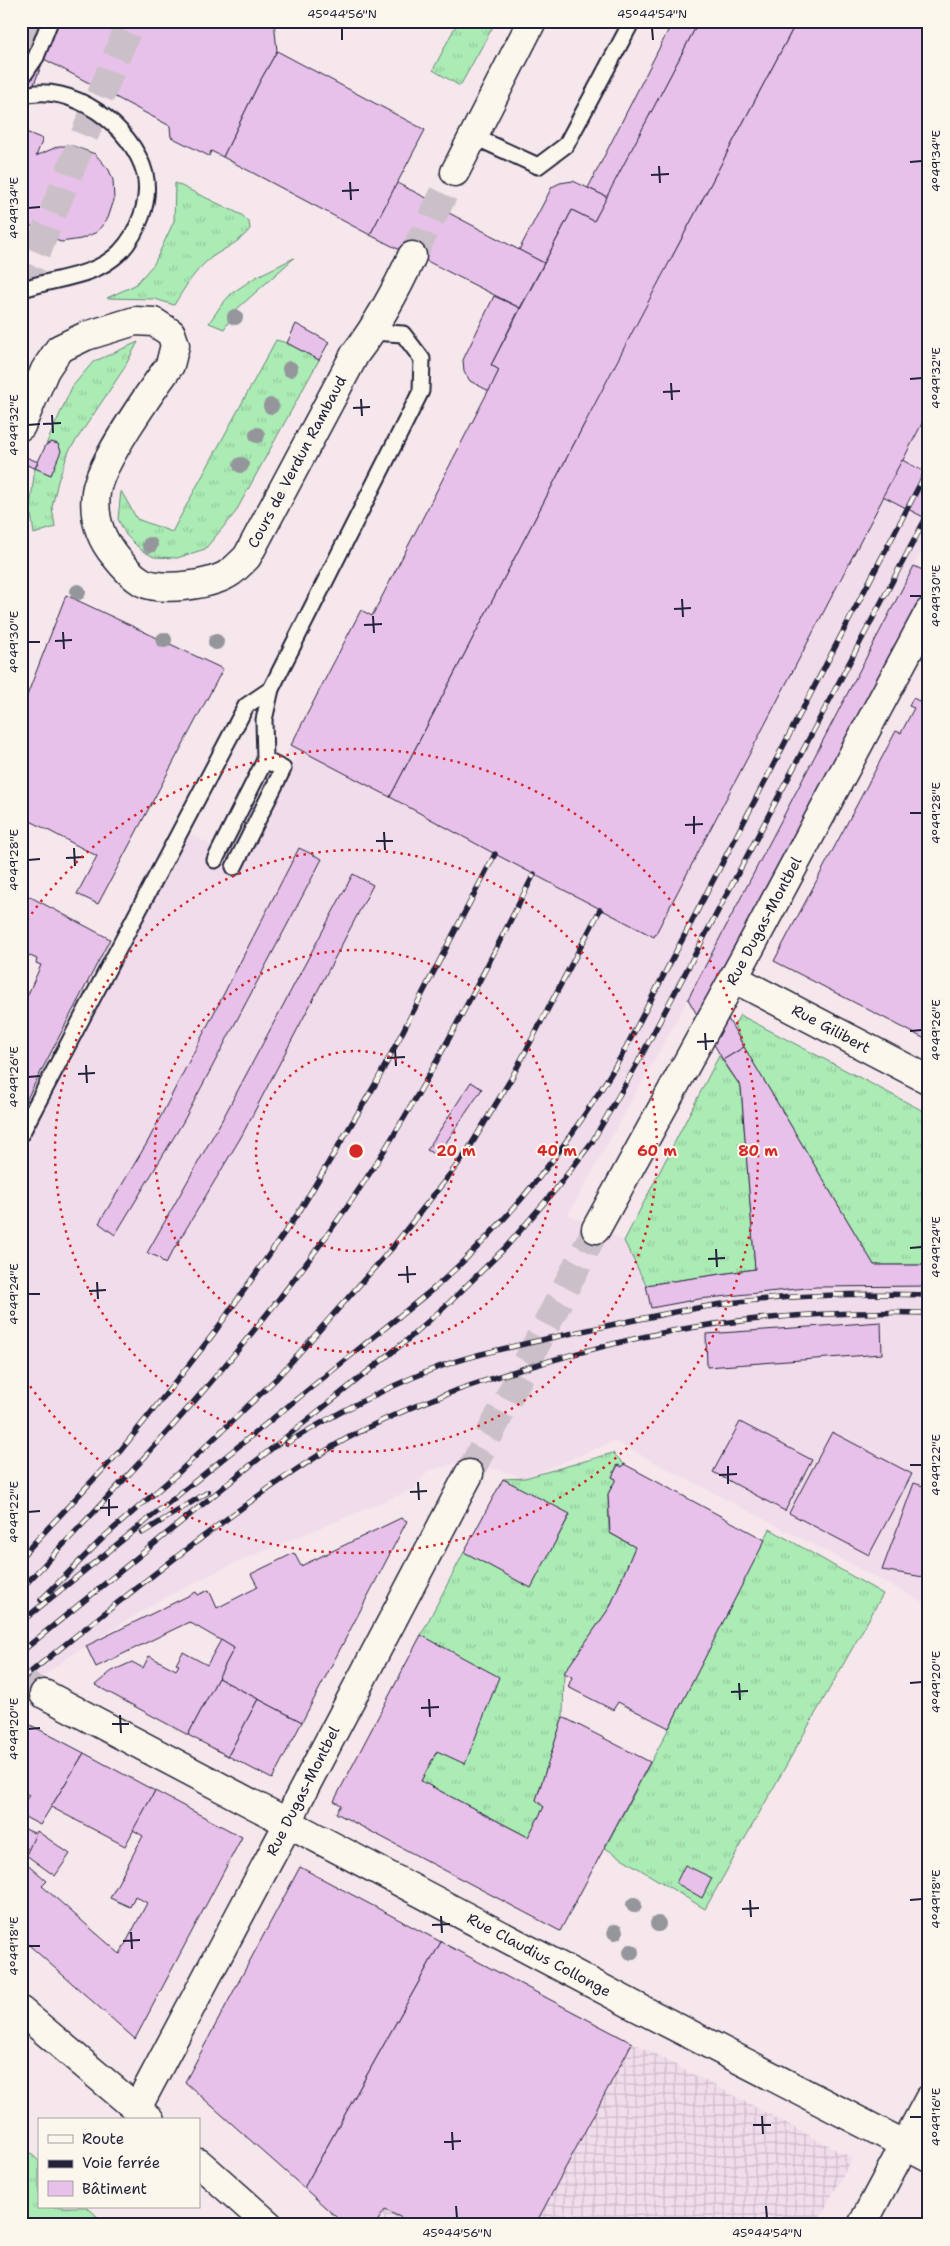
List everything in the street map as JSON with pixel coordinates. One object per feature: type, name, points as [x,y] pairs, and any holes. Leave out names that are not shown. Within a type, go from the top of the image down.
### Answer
[{"type":"street","points":[[455,172],[532,21]]},
{"type":"street","name":"Cours de Verdun Rambaud","points":[[21,426],[45,370],[59,349],[86,336],[135,321],[154,322],[171,333],[175,345],[170,365],[105,466],[96,491],[96,519],[107,546],[124,567],[144,583],[175,588],[208,582],[230,573],[247,557],[355,354],[372,332],[412,256]]},
{"type":"street","name":"Rue Dugas-Montbel","points":[[596,1229],[734,978],[929,612]]},
{"type":"street","name":"Rue Gilibert","points":[[734,978],[929,1080]]},
{"type":"street","name":"Rue Dugas-Montbel","points":[[144,2114],[288,1824],[298,1800],[469,1474]]},
{"type":"street","name":"Rue Claudius Collonge","points":[[44,1694],[288,1824],[929,2157]]},
{"type":"street","points":[[21,2011],[144,2114]]},
{"type":"street","points":[[862,2225],[929,2099]]},
{"type":"street","points":[[200,2164],[269,2225]]},
{"type":"lane","points":[[21,79],[36,57],[50,21]]},
{"type":"lane","points":[[473,136],[538,166],[566,145],[632,21]]},
{"type":"lane","points":[[21,96],[34,92],[60,95],[80,102],[96,112],[121,132],[130,144],[143,169],[146,184],[145,200],[139,222],[119,252],[91,271],[21,290]]},
{"type":"lane","points":[[215,860],[265,760],[264,720],[271,689],[421,391],[422,359],[402,334],[372,332]]},
{"type":"lane","points":[[21,1134],[246,706],[271,689]]},
{"type":"lane","points":[[234,867],[283,769],[265,760]]},
{"type":"shaded area","points":[[929,21],[929,533],[914,566],[688,999],[568,1215],[624,1241],[740,1015],[929,1114],[929,1605],[614,1441],[525,1478],[500,1470],[456,1463],[428,1471],[414,1489],[232,1564],[155,1603],[67,1658],[21,1693],[21,1152],[189,833],[243,863],[295,758],[287,753],[291,746],[342,771]]},
{"type":"shaded area","points":[[300,1867],[852,2158],[816,2225],[345,2225],[185,2082]]},
{"type":"green space","points":[[458,21],[496,21],[460,86],[433,70]]},
{"type":"green space","points":[[175,183],[242,215],[249,222],[250,229],[242,238],[200,267],[174,305],[155,299],[107,298],[135,285],[154,264],[174,221]]},
{"type":"green space","points":[[294,258],[237,309],[224,329],[209,323],[232,293],[256,277]]},
{"type":"green space","points":[[276,340],[287,343],[319,360],[235,513],[205,549],[177,558],[154,557],[141,550],[126,535],[118,519],[121,491],[137,519],[172,532]]},
{"type":"green space","points":[[138,342],[123,370],[69,451],[58,481],[52,507],[55,527],[34,534],[30,507],[35,468],[51,475],[60,449],[53,443],[49,443],[45,447],[72,387],[93,362]]},
{"type":"green space","points":[[740,1015],[929,1114],[929,1265],[874,1265],[744,1047],[734,1025]]},
{"type":"green space","points":[[719,1056],[741,1087],[755,1269],[646,1285],[624,1241]]},
{"type":"green space","points":[[613,1453],[624,1464],[622,1467],[617,1465],[612,1477],[616,1479],[608,1494],[609,1533],[635,1547],[610,1607],[564,1673],[563,1717],[536,1800],[544,1807],[528,1837],[421,1781],[437,1751],[421,1635],[464,1552],[531,1587],[570,1515],[503,1479],[525,1478]]},
{"type":"green space","points":[[770,1529],[883,1594],[705,1909],[605,1848],[669,1728]]},
{"type":"green space","points":[[28,2151],[38,2160],[38,2208],[88,2208],[101,2220],[101,2225],[21,2225]]},
{"type":"building","points":[[21,21],[59,21],[21,117]]},
{"type":"building","points":[[59,21],[274,21],[277,51],[259,83],[223,157],[211,151],[209,156],[171,137],[170,126],[44,59]]},
{"type":"building","points":[[673,21],[699,21],[607,197],[588,188]]},
{"type":"building","points":[[699,21],[797,21],[671,259],[825,338],[740,502],[586,421],[390,797],[291,745],[361,610],[372,616],[499,370],[491,365],[572,210],[594,221]]},
{"type":"building","points":[[797,21],[929,21],[929,410],[654,937],[390,797]]},
{"type":"building","points":[[277,51],[425,130],[370,235],[223,157],[259,83]]},
{"type":"building","points":[[21,130],[43,139],[36,156],[59,146],[73,146],[95,154],[109,170],[113,180],[114,200],[108,218],[97,232],[81,239],[61,242],[41,235],[27,222],[21,210]]},
{"type":"building","points":[[573,181],[607,197],[594,221],[572,210],[544,263],[519,250],[552,187],[560,183]]},
{"type":"building","points":[[397,183],[450,210],[449,213],[544,263],[520,308],[425,260],[424,262],[370,235]]},
{"type":"building","points":[[494,296],[520,308],[491,365],[499,370],[489,391],[470,381],[464,371],[463,360]]},
{"type":"building","points":[[296,324],[329,342],[319,360],[287,343]]},
{"type":"building","points":[[51,442],[58,444],[61,451],[51,475],[35,468],[46,445]]},
{"type":"building","points":[[21,455],[38,462],[35,468],[21,463]]},
{"type":"building","points":[[902,460],[929,474],[929,520],[883,496]]},
{"type":"building","points":[[929,522],[929,538],[922,535]]},
{"type":"building","points":[[914,566],[929,573],[929,585],[714,994],[744,1047],[723,1060],[688,999]]},
{"type":"building","points":[[66,595],[223,669],[98,904],[77,894],[97,856],[21,816],[21,711]]},
{"type":"building","points":[[913,698],[929,706],[929,1041],[774,961],[896,731],[901,733],[914,708],[909,706]]},
{"type":"building","points":[[299,848],[322,859],[183,1122],[115,1235],[99,1223],[147,1143]]},
{"type":"building","points":[[353,874],[373,885],[241,1137],[165,1264],[158,1257],[147,1253],[222,1120]]},
{"type":"building","points":[[21,892],[110,939],[21,1110],[21,1010],[41,965],[36,963],[37,959],[21,952]]},
{"type":"building","points":[[744,1047],[874,1265],[929,1265],[929,1286],[816,1287],[699,1299],[651,1308],[646,1285],[755,1269],[741,1087],[723,1060]]},
{"type":"building","points":[[471,1082],[482,1089],[437,1156],[427,1150]]},
{"type":"building","points":[[881,1322],[882,1354],[707,1367],[706,1334]]},
{"type":"building","points":[[740,1422],[812,1460],[785,1511],[713,1472]]},
{"type":"building","points":[[832,1432],[912,1474],[869,1555],[789,1513]]},
{"type":"building","points":[[624,1464],[765,1540],[669,1728],[618,1702],[613,1710],[568,1687],[572,1677],[564,1673],[610,1607],[635,1547],[610,1533],[608,1494],[616,1479],[612,1477],[618,1465],[622,1467]]},
{"type":"building","points":[[503,1479],[570,1514],[531,1588],[464,1552]]},
{"type":"building","points":[[914,1483],[929,1488],[929,1578],[882,1570]]},
{"type":"building","points":[[401,1518],[407,1521],[302,1722],[218,1678],[234,1648],[189,1622],[96,1667],[86,1646],[196,1592],[198,1595],[209,1590],[217,1608],[258,1587],[251,1574],[294,1553],[301,1566]]},
{"type":"building","points":[[421,1635],[499,1677],[465,1764],[437,1751],[421,1781],[528,1837],[544,1807],[536,1800],[563,1717],[650,1762],[560,1931],[336,1813],[341,1805],[334,1801]]},
{"type":"building","points":[[221,1640],[234,1648],[188,1735],[95,1685],[112,1671],[132,1662],[143,1668],[149,1656],[176,1670],[179,1665],[176,1664],[183,1652],[207,1665]]},
{"type":"building","points":[[218,1678],[258,1699],[228,1756],[188,1735]]},
{"type":"building","points":[[258,1699],[302,1722],[272,1779],[228,1756]]},
{"type":"building","points":[[21,1720],[84,1753],[40,1825],[21,1815],[21,1808],[29,1795],[21,1791]]},
{"type":"building","points":[[84,1753],[155,1791],[125,1846],[51,1807]]},
{"type":"building","points":[[155,1791],[242,1837],[135,2039],[21,1938],[21,1864],[24,1861],[47,1881],[42,1886],[120,1954],[147,1903],[135,1896],[130,1907],[110,1898],[143,1836],[133,1830]]},
{"type":"building","points":[[21,1827],[36,1834],[29,1850],[21,1843]]},
{"type":"building","points":[[37,1831],[70,1854],[55,1876],[26,1855]]},
{"type":"building","points":[[685,1865],[712,1878],[702,1898],[676,1883]]},
{"type":"building","points":[[300,1867],[441,1942],[304,2188],[185,2082]]},
{"type":"building","points":[[441,1942],[632,2043],[535,2225],[406,2225],[404,2219],[385,2210],[378,2220],[384,2225],[345,2225],[304,2188]]},
{"type":"tunnel","points":[[21,47],[31,21]]},
{"type":"tunnel","points":[[21,291],[131,21]]},
{"type":"tunnel","points":[[412,256],[455,172]]},
{"type":"tunnel","points":[[469,1474],[596,1229]]},
{"type":"tunnel","points":[[21,1682],[44,1694]]},
{"type":"railway","points":[[21,1622],[438,1285],[492,1232],[539,1178],[582,1119],[622,1055],[929,467]]},
{"type":"railway","points":[[21,1652],[406,1341],[450,1302],[506,1247],[556,1189],[592,1142],[637,1064],[929,512]]},
{"type":"railway","points":[[21,1557],[121,1450],[214,1333],[299,1212],[376,1083],[495,854]]},
{"type":"railway","points":[[21,1589],[151,1450],[234,1355],[274,1306],[349,1204],[400,1124],[447,1042],[534,874]]},
{"type":"railway","points":[[41,1600],[105,1536],[178,1473],[277,1378],[392,1248],[465,1155],[511,1079],[600,910]]},
{"type":"railway","points":[[287,1443],[358,1404],[412,1378],[462,1359],[511,1347],[649,1317],[731,1303],[816,1296],[872,1294],[929,1295]]},
{"type":"railway","points":[[21,1680],[98,1618],[271,1487],[346,1439],[413,1407],[482,1382],[547,1362],[672,1331],[767,1318],[832,1314],[929,1313]]},
{"type":"railway","points":[[142,1533],[208,1492]]}]
